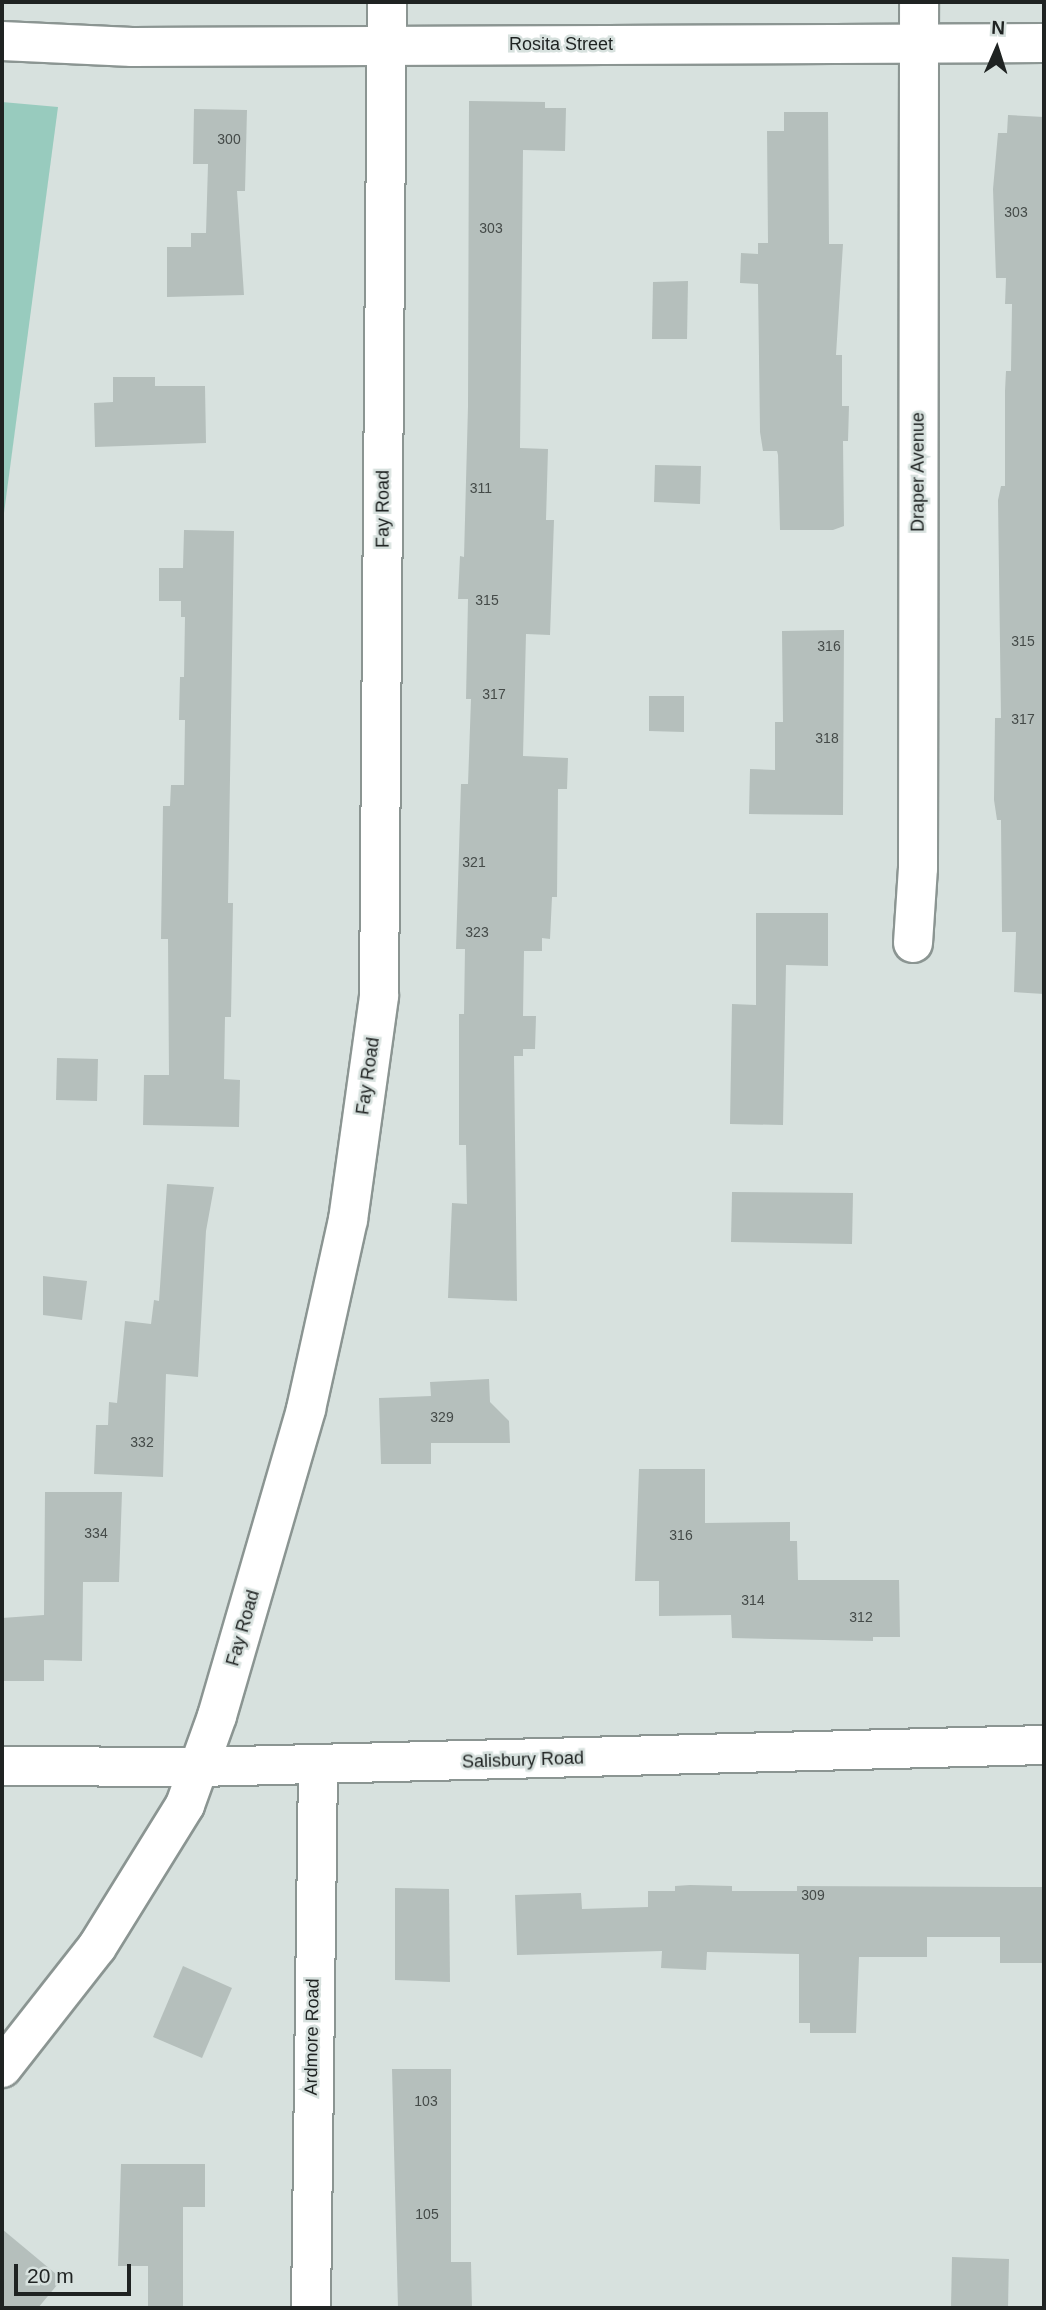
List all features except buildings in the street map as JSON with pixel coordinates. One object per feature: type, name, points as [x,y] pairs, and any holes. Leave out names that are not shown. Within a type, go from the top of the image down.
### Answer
[{"type":"street","name":"Fay Road","points":[[2,2068],[97,1947],[185,1805],[199,1767],[306,1409],[348,1220],[379,996],[387,2]]},
{"type":"street","name":"Draper Avenue","points":[[913,943],[918,868],[919,2]]},
{"type":"street","name":"Rosita Street","points":[[2,41],[78,44],[387,45],[1044,43]]},
{"type":"street","name":"Salisbury Road","points":[[2,1766],[318,1765],[1044,1745]]},
{"type":"street","name":"Ardmore Road","points":[[311,2308],[318,1765]]},
{"type":"green space","points":[[2,102],[58,107],[2,528]]}]
